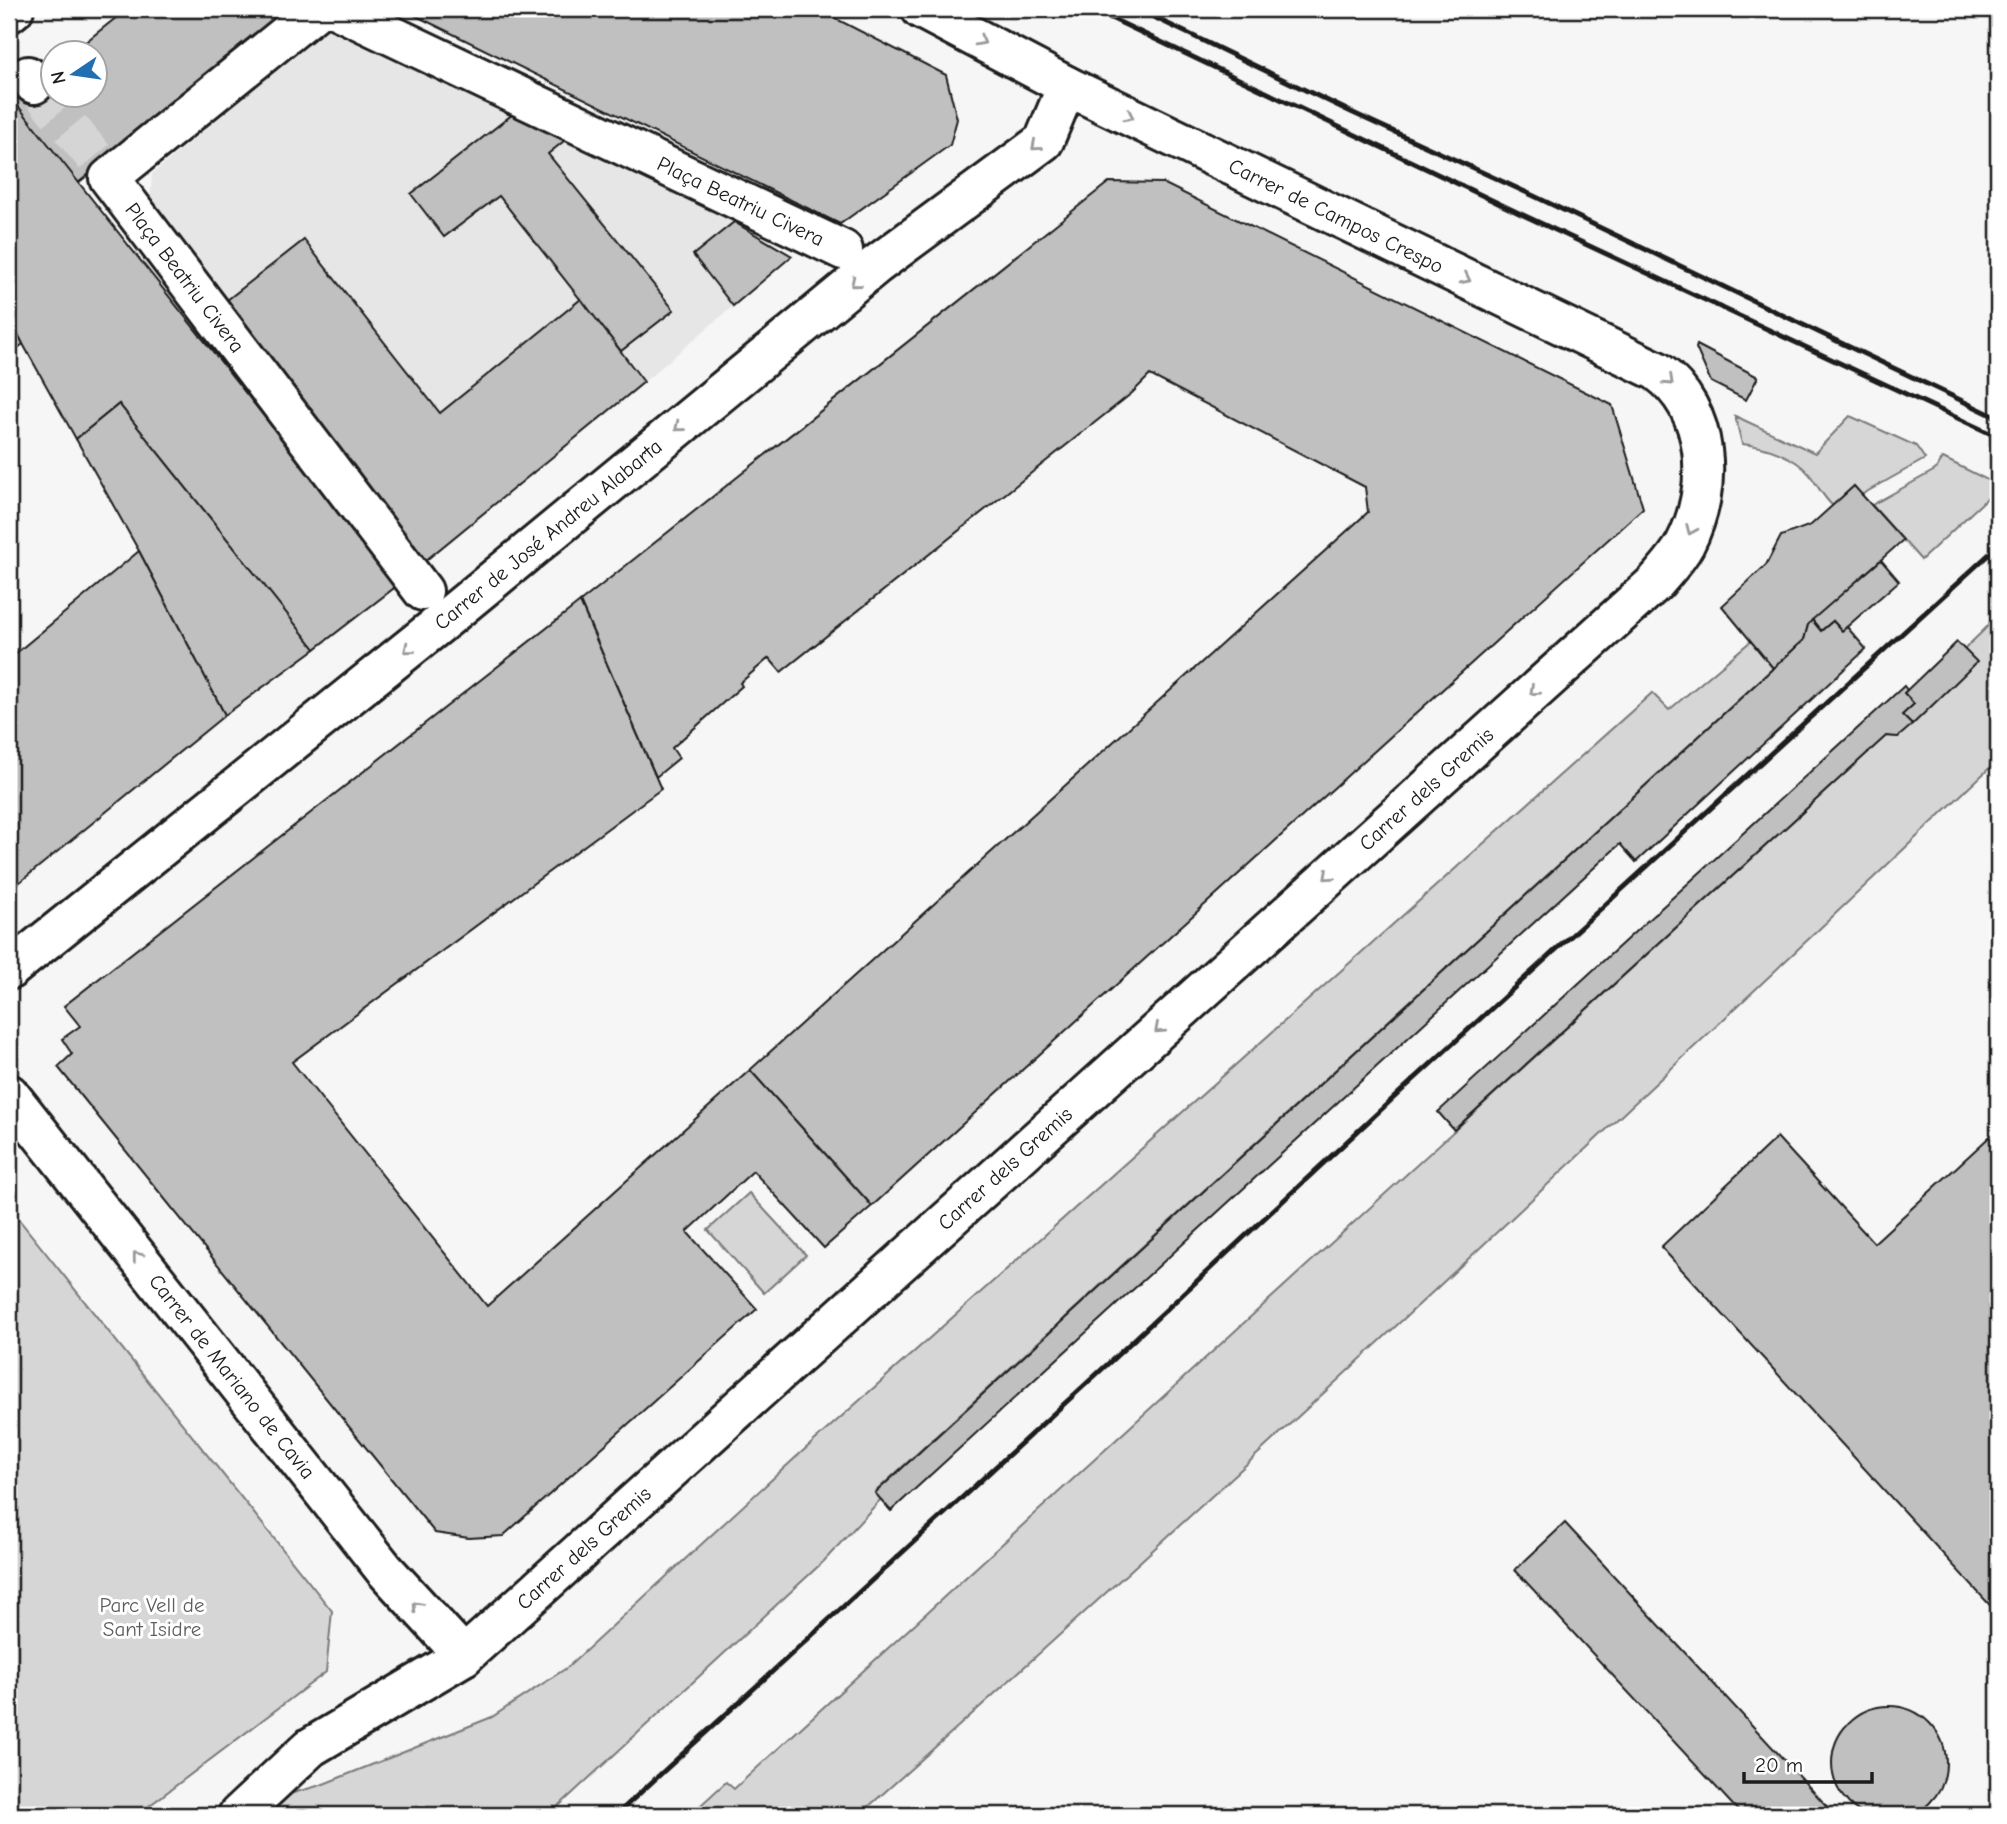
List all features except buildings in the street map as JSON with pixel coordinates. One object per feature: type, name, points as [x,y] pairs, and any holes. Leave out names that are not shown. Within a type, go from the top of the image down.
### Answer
[{"type":"street","points":[[9,13],[14,9]]},
{"type":"street","name":"Plaça Beatriu Civera","points":[[318,9],[105,171],[423,591]]},
{"type":"street","name":"Plaça Beatriu Civera","points":[[336,9],[843,250]]},
{"type":"street","name":"Carrer de Campos Crespo","points":[[921,9],[1068,86],[1657,371],[1669,380],[1689,407],[1701,441],[1703,463]]},
{"type":"street","name":"Carrer de José Andreu Alabarta","points":[[9,970],[448,617],[876,265],[1044,141],[1068,86]]},
{"type":"street","name":"Carrer dels Gremis","points":[[238,1815],[311,1747],[464,1656],[1655,583],[1674,562],[1693,526],[1699,507],[1703,463]]},
{"type":"street","name":"Carrer de Mariano de Cavia","points":[[9,1094],[384,1569],[464,1656]]},
{"type":"shaded area","points":[[328,27],[569,137],[734,222],[792,256],[644,382],[425,561],[150,201],[152,174]]},
{"type":"green space","points":[[1735,416],[1815,453],[1850,416],[1916,446],[1925,459],[1861,495],[1854,486],[1833,506],[1810,475],[1796,462],[1770,450],[1742,444]]},
{"type":"green space","points":[[1943,458],[1998,485],[1998,488],[1921,560],[1872,505],[1935,470]]},
{"type":"green space","points":[[1998,607],[1998,760],[1290,1424],[859,1815],[690,1815],[726,1782],[734,1789],[1886,736],[1898,737],[1917,717],[1965,649],[1989,625]]},
{"type":"green space","points":[[1751,641],[1773,668],[875,1492],[881,1499],[824,1561],[549,1815],[255,1815],[272,1799],[321,1785],[492,1717],[568,1667],[794,1459],[1652,693],[1669,710]]},
{"type":"green space","points":[[749,1193],[806,1255],[764,1293],[708,1230]]},
{"type":"green space","name":"Parc Vell de Sant Isidre","points":[[9,1207],[332,1611],[326,1672],[137,1815],[9,1815]]},
{"type":"tunnel","points":[[34,84],[101,165]]},
{"type":"railway","points":[[1092,9],[1521,214],[1998,437]]},
{"type":"railway","points":[[1137,9],[1998,418]]},
{"type":"railway","points":[[616,1815],[1400,1092],[1998,546]]}]
